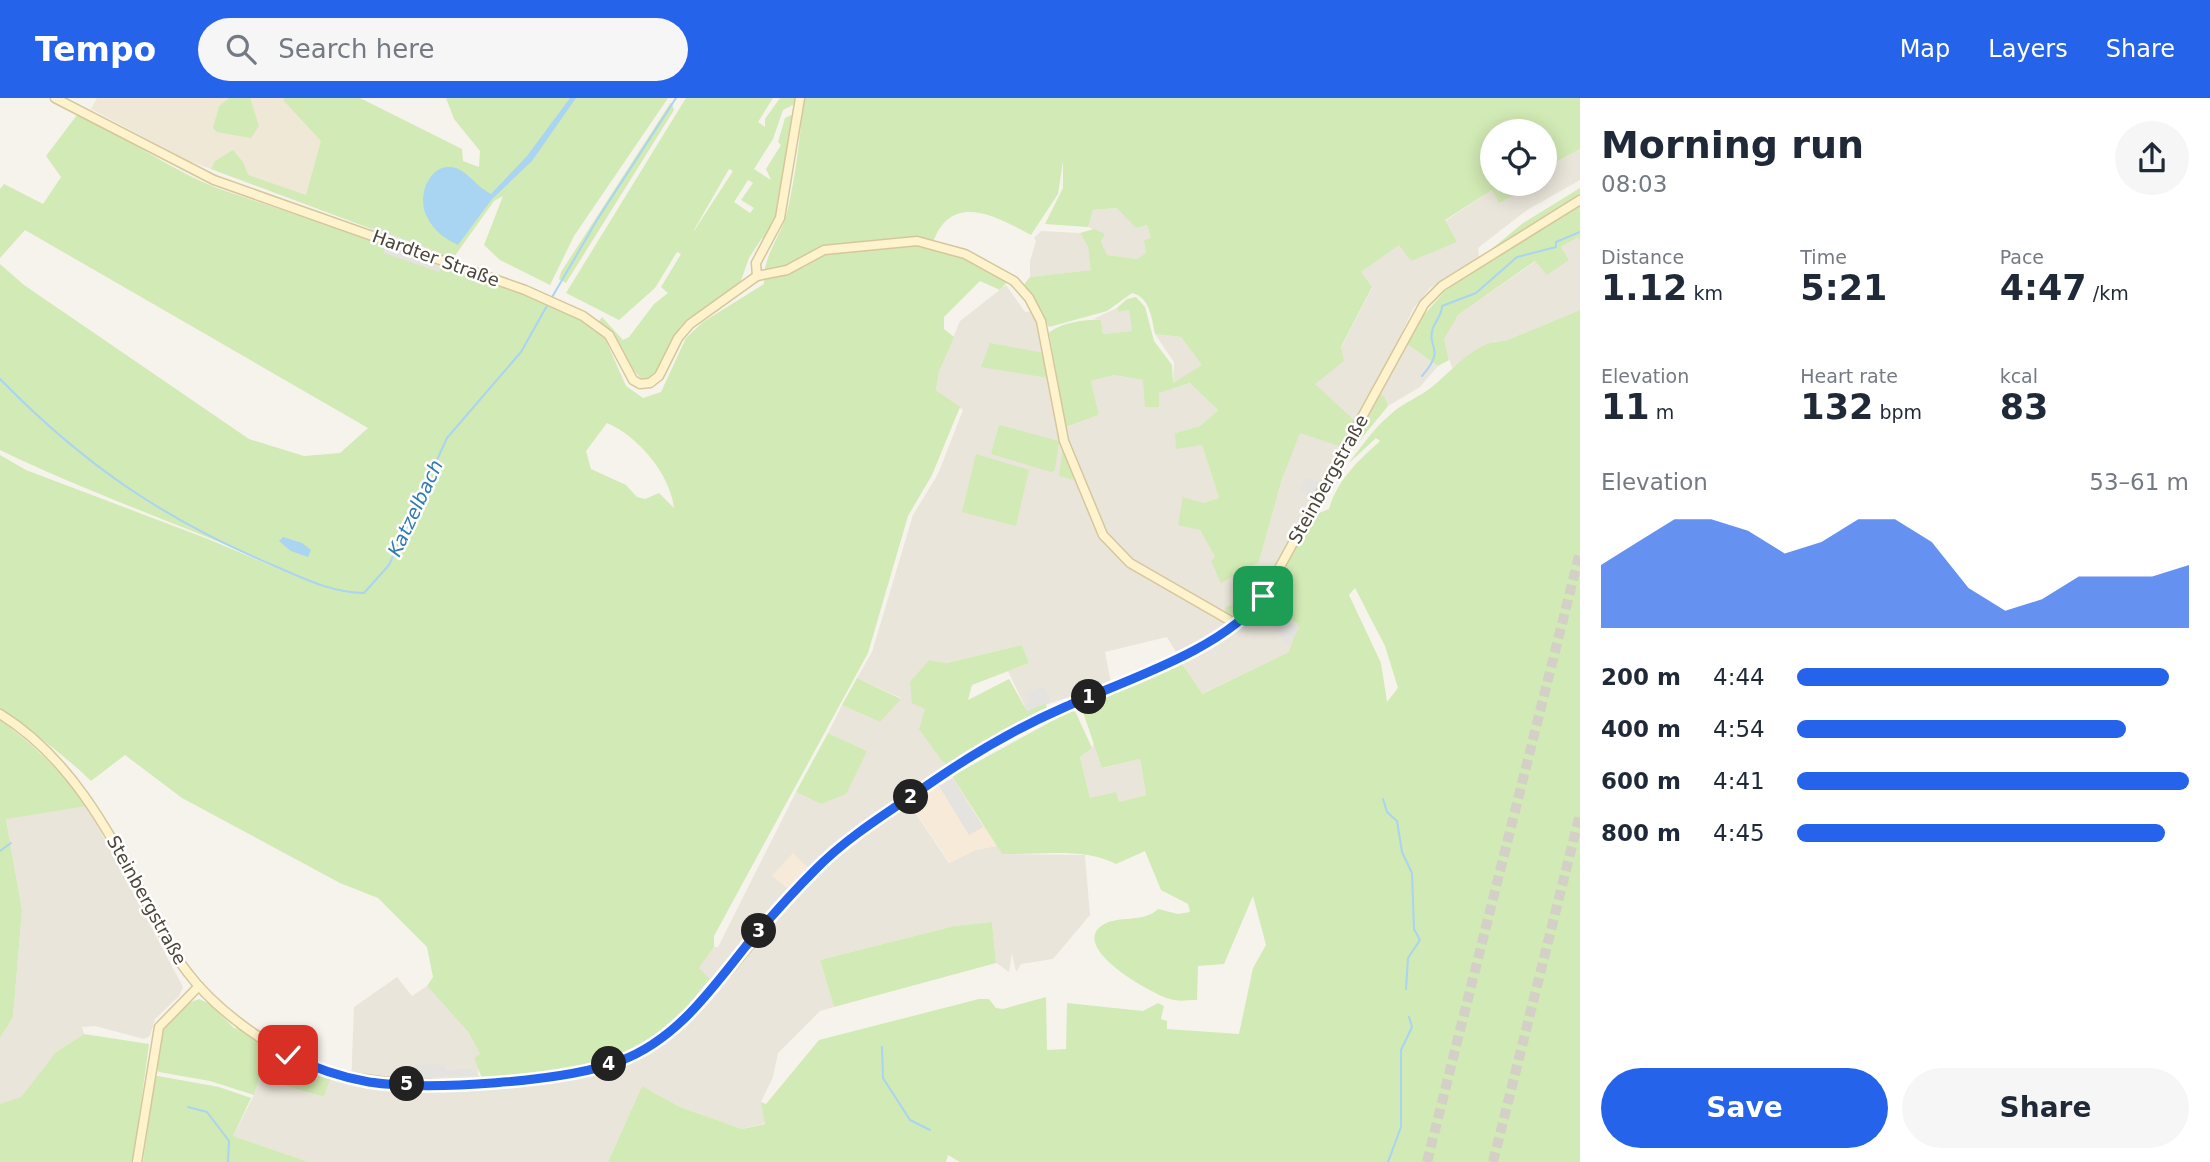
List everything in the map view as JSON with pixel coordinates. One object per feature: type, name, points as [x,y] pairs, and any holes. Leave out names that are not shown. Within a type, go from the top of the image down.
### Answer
[{"type":"main road","name":"Hardter Straße","points":[[55,98],[214,180],[558,305],[601,327],[611,338],[633,380],[640,384],[650,383],[659,376],[678,338],[690,324],[757,276]]},
{"type":"main road","points":[[800,98],[780,218],[756,263],[757,276],[787,270],[824,250],[917,241],[965,254],[1014,281],[1029,298],[1041,321],[1064,441],[1102,535],[1139,569],[1236,624]]},
{"type":"main road","name":"Steinbergstraße","points":[[0,714],[41,746],[88,798],[109,831],[170,947],[199,986],[234,1017],[288,1055],[326,1071],[371,1082],[494,1081],[567,1074],[620,1061],[659,1040],[694,1009],[775,912],[817,867],[936,779],[1017,730],[1140,676],[1236,624],[1254,608],[1271,583],[1424,304],[1452,279],[1580,200]]},
{"type":"main road","points":[[137,1162],[159,1027],[199,986]]},
{"type":"shaded area","points":[[97,98],[355,98],[384,155],[342,217],[189,161],[91,109]]},
{"type":"shaded area","points":[[1580,149],[1580,180],[1557,193],[1557,161]]},
{"type":"shaded area","points":[[1483,196],[1552,196],[1527,210],[1478,248],[1479,259],[1430,288],[1413,309],[1398,341],[1407,344],[1438,366],[1420,387],[1388,406],[1385,397],[1381,395],[1265,603],[1299,624],[1290,652],[1201,694],[1167,637],[1105,652],[1111,683],[1027,711],[1008,671],[1029,663],[1022,645],[945,663],[930,660],[925,709],[950,767],[915,790],[922,801],[912,808],[949,863],[975,850],[997,846],[1002,854],[1085,855],[1090,915],[1053,959],[1021,964],[1016,972],[1012,953],[1009,972],[996,963],[992,922],[954,926],[820,960],[834,1007],[820,1011],[778,1053],[773,1077],[761,1102],[766,1123],[742,1129],[680,1107],[642,1086],[608,1162],[309,1162],[233,1136],[254,1095],[259,1078],[324,1097],[330,1080],[351,1085],[354,1007],[397,977],[412,996],[427,986],[468,1032],[480,1054],[478,1075],[490,1085],[586,1073],[617,1066],[660,1045],[687,1026],[721,989],[698,969],[714,947],[718,947],[796,792],[821,804],[867,751],[828,733],[842,705],[880,722],[901,698],[857,678],[872,652],[913,515],[938,474],[963,410],[936,390],[939,372],[960,321],[1006,285],[1025,312],[1034,311],[1044,344],[1059,430],[1099,415],[1091,381],[1114,375],[1143,380],[1158,393],[1191,383],[1218,410],[1200,426],[1175,433],[1202,445],[1219,498],[1203,503],[1200,530],[1215,557],[1259,562],[1282,479],[1315,384],[1341,348],[1372,288],[1361,272],[1399,244],[1456,242],[1445,221]]},
{"type":"shaded area","points":[[1118,208],[1136,228],[1147,225],[1151,238],[1147,253],[1137,259],[1107,255],[1101,241],[1104,234],[1088,227],[1093,210]]},
{"type":"shaded area","points":[[371,227],[436,251],[435,257],[369,233]]},
{"type":"shaded area","points":[[1041,231],[1080,233],[1088,247],[1092,270],[1030,277],[1030,261],[1036,241],[1034,238]]},
{"type":"shaded area","points":[[1577,238],[1580,241],[1580,310],[1505,341],[1495,341],[1452,368],[1443,339],[1458,315],[1536,261],[1569,260],[1561,247]]},
{"type":"shaded area","points":[[384,246],[441,265],[439,272],[384,253]]},
{"type":"shaded area","points":[[1117,308],[1118,312],[1129,310],[1133,331],[1103,334],[1101,320],[1093,319]]},
{"type":"shaded area","points":[[1155,334],[1181,337],[1203,366],[1173,383],[1174,362]]},
{"type":"shaded area","points":[[1305,477],[1322,483],[1313,498],[1299,491]]},
{"type":"shaded area","points":[[1264,608],[1270,612],[1272,609],[1300,627],[1288,646],[1271,623],[1256,629],[1254,625],[1226,639],[1225,636],[1250,622]]},
{"type":"shaded area","points":[[1045,687],[1051,701],[1027,711],[1024,706],[1029,703],[1025,694]]},
{"type":"shaded area","points":[[1095,740],[1103,768],[1140,759],[1146,795],[1119,802],[1090,798],[1080,757],[1092,748]]},
{"type":"shaded area","points":[[952,776],[997,846],[975,850],[950,863],[912,807],[922,801],[920,798]]},
{"type":"shaded area","points":[[953,778],[983,827],[969,835],[939,786]]},
{"type":"shaded area","points":[[87,806],[183,987],[179,996],[155,1019],[150,1036],[144,1039],[95,1026],[82,1027],[84,1034],[56,1052],[21,1097],[3,1106],[0,1104],[0,1038],[13,1017],[22,910],[6,818]]},
{"type":"shaded area","points":[[793,853],[811,870],[789,890],[772,876]]},
{"type":"shaded area","points":[[415,1064],[445,1065],[446,1070],[469,1069],[477,1075],[419,1078]]},
{"type":"green space","points":[[229,98],[250,98],[259,126],[251,138],[217,132],[213,128],[219,106]]},
{"type":"green space","points":[[360,98],[462,149],[463,161],[479,167],[480,151],[454,119],[446,98],[668,98],[574,236],[550,285],[500,260],[484,245],[503,196],[494,201],[454,257],[449,258],[211,169],[215,161],[233,150],[243,162],[248,175],[306,195],[321,141],[283,100]]},
{"type":"green space","points":[[686,98],[773,98],[758,122],[765,127],[765,119],[780,98],[797,98],[795,104],[783,110],[773,139],[754,169],[771,180],[766,169],[781,145],[778,142],[785,118],[791,115],[793,117],[777,217],[765,241],[762,238],[749,258],[739,286],[696,316],[658,371],[646,381],[641,378],[599,321],[602,317],[623,340],[629,337],[654,304],[668,293],[661,287],[681,254],[677,252],[655,288],[619,320],[566,293]],"holes":[[[729,169],[733,171],[694,231],[694,230]],[[748,180],[753,183],[741,200],[754,208],[750,213],[734,202]]]},
{"type":"green space","points":[[804,98],[1580,98],[1580,149],[1557,161],[1557,119],[1480,119],[1480,196],[1483,196],[1445,220],[1457,242],[1411,261],[1399,245],[1361,272],[1372,287],[1341,347],[1344,361],[1315,384],[1354,420],[1339,446],[1300,433],[1282,479],[1259,562],[1221,583],[1211,561],[1215,557],[1200,530],[1178,525],[1183,497],[1203,503],[1219,498],[1202,445],[1176,449],[1175,433],[1200,426],[1218,410],[1190,383],[1159,393],[1159,407],[1145,407],[1143,380],[1114,375],[1091,381],[1099,415],[1066,427],[1049,333],[1066,324],[1095,320],[1101,320],[1103,334],[1132,331],[1129,310],[1118,312],[1117,308],[1127,299],[1136,297],[1145,307],[1154,341],[1172,365],[1173,383],[1202,365],[1181,337],[1155,334],[1149,309],[1138,295],[1132,293],[1107,311],[1049,327],[1023,286],[1030,277],[1091,270],[1088,247],[1080,233],[1094,229],[1105,234],[1101,241],[1107,255],[1137,259],[1146,253],[1144,240],[1151,238],[1147,225],[1136,228],[1117,208],[1093,210],[1088,227],[1045,224],[1063,188],[1063,161],[1058,194],[1031,235],[1002,220],[973,212],[960,213],[948,219],[938,231],[931,249],[963,257],[1008,281],[1000,290],[980,281],[944,317],[944,329],[954,337],[939,372],[936,390],[960,407],[932,475],[908,516],[868,653],[714,936],[714,947],[699,968],[710,979],[671,1026],[623,1054],[577,1067],[482,1078],[474,1058],[480,1054],[468,1032],[427,986],[433,977],[427,947],[378,898],[340,883],[182,798],[125,755],[91,781],[47,743],[0,709],[0,455],[26,470],[208,539],[317,585],[0,450],[0,264],[24,285],[249,439],[304,456],[340,453],[368,428],[25,230],[0,258],[0,189],[4,184],[43,204],[61,177],[46,156],[77,115],[217,188],[487,279],[571,314],[595,327],[604,336],[626,386],[643,398],[661,392],[686,338],[703,322],[764,284],[766,265],[787,213]],"holes":[[[607,423],[630,437],[659,470],[666,482],[674,508],[659,493],[645,499],[637,497],[626,485],[591,469],[586,451]]]},
{"type":"green space","points":[[671,102],[674,110],[566,283],[559,279],[561,272]]},
{"type":"green space","points":[[1580,188],[1580,195],[1488,252],[1523,223]]},
{"type":"green space","points":[[1495,196],[1512,196],[1499,203]]},
{"type":"green space","points":[[1580,205],[1580,241],[1577,238],[1561,247],[1569,260],[1547,275],[1535,261],[1458,315],[1444,339],[1449,360],[1438,366],[1407,344],[1422,317],[1446,290],[1528,234]]},
{"type":"green space","points":[[1580,310],[1580,1162],[960,1162],[948,1155],[946,1162],[608,1162],[642,1086],[680,1107],[742,1129],[765,1124],[761,1102],[766,1104],[819,1040],[979,999],[989,999],[996,1008],[1003,1009],[1046,997],[1047,1050],[1066,1049],[1067,1003],[1143,1011],[1158,1003],[1164,1006],[1161,1019],[1167,1021],[1167,1029],[1239,1034],[1253,968],[1266,945],[1253,896],[1224,964],[1198,966],[1197,1000],[1170,999],[1147,989],[1118,969],[1105,958],[1097,946],[1095,936],[1101,926],[1108,922],[1145,916],[1158,909],[1178,914],[1190,912],[1188,904],[1161,890],[1145,851],[1116,864],[1090,855],[1002,854],[952,776],[1072,710],[1076,713],[1092,748],[1080,757],[1090,798],[1116,792],[1119,802],[1146,795],[1140,759],[1102,768],[1081,706],[1182,663],[1202,694],[1289,652],[1298,624],[1265,604],[1314,515],[1329,509],[1343,480],[1380,441],[1376,438],[1348,464],[1373,431],[1396,410],[1432,387],[1484,345],[1505,341]],"holes":[[[1355,588],[1385,646],[1398,688],[1387,702],[1381,663],[1349,595]]]},
{"type":"green space","points":[[990,343],[1044,353],[1049,378],[981,367]]},
{"type":"green space","points":[[1381,394],[1388,406],[1347,456]]},
{"type":"green space","points":[[999,425],[1059,441],[1055,470],[1051,472],[991,454]]},
{"type":"green space","points":[[1063,446],[1074,480],[1059,476]]},
{"type":"green space","points":[[976,454],[1029,470],[1016,526],[962,512]]},
{"type":"green space","points":[[1249,601],[1250,605],[1236,615],[1225,613],[1225,607]]},
{"type":"green space","points":[[1022,645],[1029,663],[972,685],[968,700],[1009,679],[1027,711],[1046,703],[1047,711],[950,767],[942,761],[919,729],[925,709],[912,703],[910,682],[929,660],[946,663]]},
{"type":"green space","points":[[857,678],[901,699],[880,722],[842,705]]},
{"type":"green space","points":[[0,720],[47,760],[87,806],[6,819],[22,910],[13,1017],[0,1038]]},
{"type":"green space","points":[[828,733],[867,751],[846,794],[821,804],[796,792]]},
{"type":"green space","points":[[992,922],[996,963],[834,1007],[820,960],[954,926]]},
{"type":"green space","points":[[199,999],[210,1004],[234,1028],[247,1031],[296,1063],[351,1082],[351,1085],[330,1080],[324,1097],[259,1078],[254,1095],[210,1081],[159,1072],[155,1067],[166,1026],[178,1010]]},
{"type":"green space","points":[[84,1034],[149,1044],[133,1162],[0,1162],[0,1104],[21,1097],[56,1052]]},
{"type":"green space","points":[[155,1077],[219,1087],[251,1098],[233,1136],[309,1162],[143,1162]]},
{"type":"water","points":[[570,98],[576,98],[532,161],[492,199],[458,245],[436,230],[427,217],[423,200],[427,182],[432,175],[447,167],[456,168],[491,194],[527,156]]},
{"type":"water","points":[[283,537],[302,543],[311,550],[308,557],[291,551],[279,541]]},
{"type":"waterway","name":"Katzelbach","points":[[551,299],[597,220],[676,98]]},
{"type":"waterway","points":[[1422,376],[1435,354],[1433,328],[1442,306],[1476,293],[1517,257],[1556,247],[1556,242],[1580,232]]},
{"type":"waterway","name":"Katzelbach","points":[[0,379],[95,464],[163,510],[236,549],[298,576],[330,588],[364,593],[389,565],[447,438],[521,352],[548,304]]},
{"type":"waterway","points":[[1383,799],[1387,812],[1397,821],[1402,852],[1412,873],[1414,929],[1420,940],[1408,958],[1406,989]]},
{"type":"waterway","points":[[0,851],[11,843]]},
{"type":"waterway","points":[[1388,1162],[1401,1127],[1401,1050],[1412,1027],[1409,1017]]},
{"type":"waterway","points":[[882,1047],[883,1078],[910,1120],[930,1130]]},
{"type":"waterway","points":[[188,1107],[207,1112],[229,1141],[228,1162]]},
{"type":"tunnel","points":[[1427,1162],[1580,552]]},
{"type":"tunnel","points":[[1493,1162],[1580,814]]},
{"type":"route","points":[[288,1055],[315,1068],[347,1078],[421,1084],[567,1074],[620,1061],[652,1045],[672,1030],[694,1009],[775,912],[817,867],[898,806],[964,761],[1017,730],[1140,676],[1201,645],[1236,624],[1252,611],[1263,596]]}]
